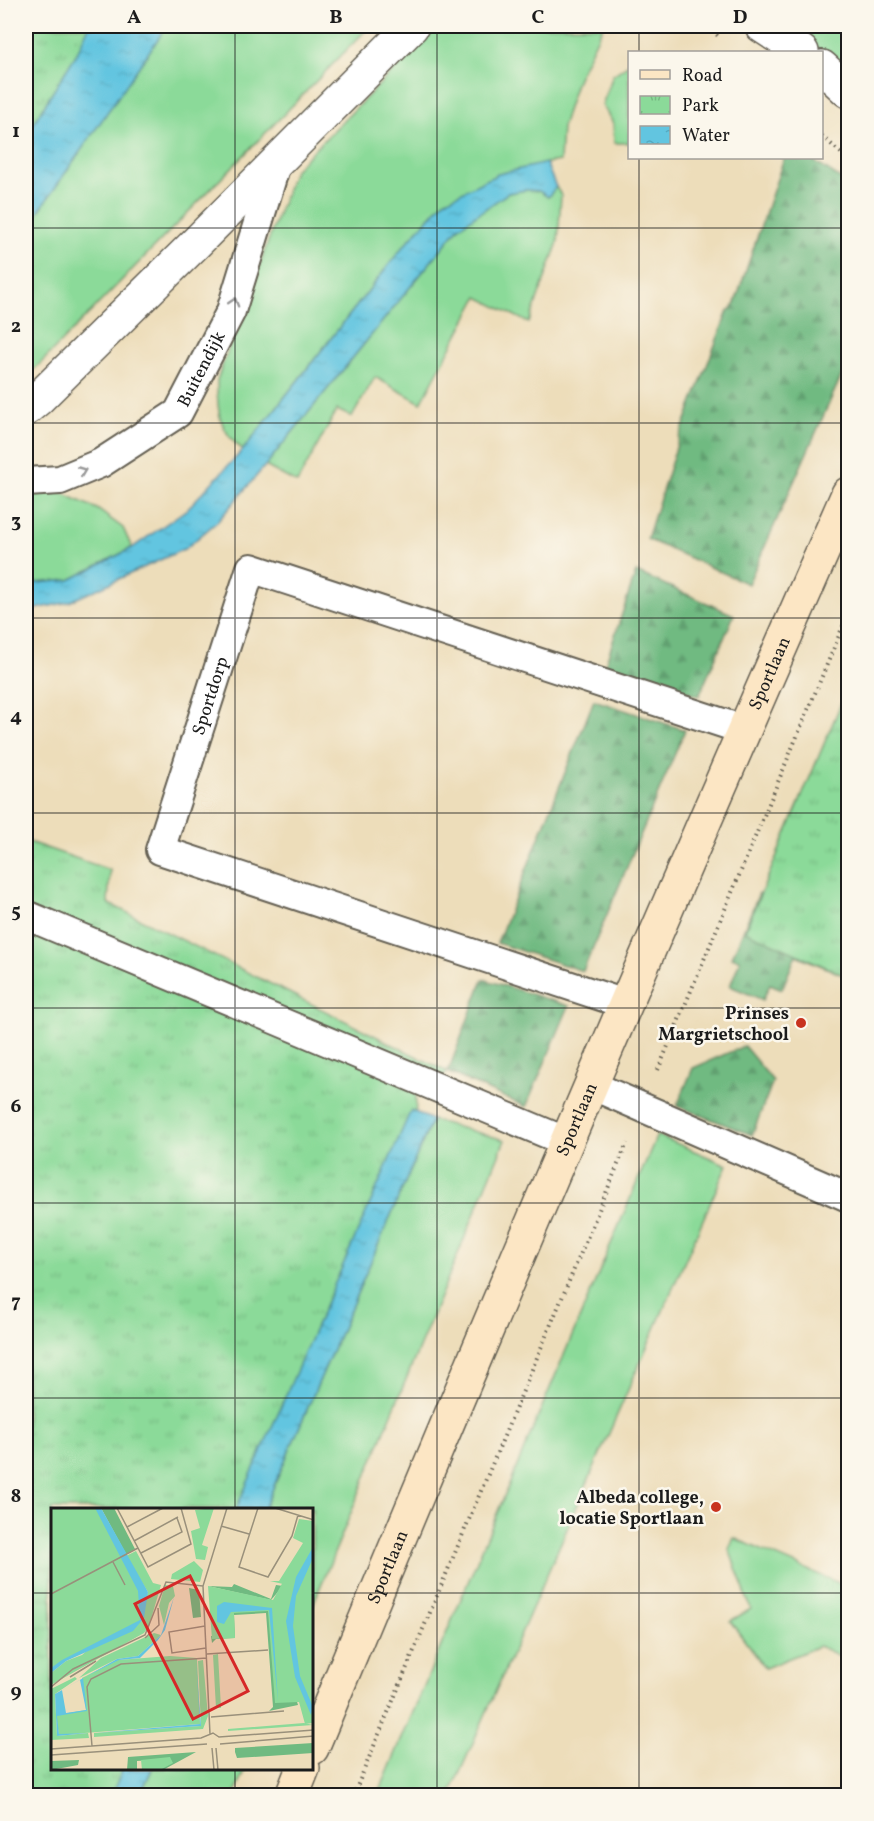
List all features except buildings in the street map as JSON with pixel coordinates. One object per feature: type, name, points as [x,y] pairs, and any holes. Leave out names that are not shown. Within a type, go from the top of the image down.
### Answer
[{"type":"street","name":"Buitendijk","points":[[26,409],[412,26]]},
{"type":"street","points":[[762,26],[800,51]]},
{"type":"street","points":[[823,68],[849,91]]},
{"type":"street","name":"Sportlaan","points":[[314,1743],[625,1004],[849,494]]},
{"type":"street","points":[[292,1796],[302,1770]]},
{"type":"lane","name":"Buitendijk","points":[[26,482],[60,480],[101,463],[178,413],[231,311],[277,161]]},
{"type":"lane","name":"Sportdorp","points":[[625,1004],[160,850],[251,568],[744,730]]},
{"type":"lane","points":[[26,915],[567,1142]]},
{"type":"lane","points":[[591,1085],[849,1197]]},
{"type":"path","points":[[823,137],[849,159]]},
{"type":"path","points":[[353,1796],[849,614]]},
{"type":"green space","points":[[26,26],[130,26],[26,177]]},
{"type":"green space","points":[[167,26],[370,26],[26,376],[26,212]]},
{"type":"green space","points":[[438,26],[603,26],[577,80],[562,127],[560,161],[546,163],[444,201],[403,247],[243,450],[228,435],[221,419],[217,380],[294,171]]},
{"type":"green space","points":[[784,26],[848,26],[848,68]]},
{"type":"green space","points":[[628,65],[628,143],[614,143],[613,123],[602,105],[613,75]]},
{"type":"green space","points":[[784,159],[810,159],[848,184],[848,361],[748,584],[647,539],[679,438],[728,311],[734,306]]},
{"type":"green space","points":[[556,187],[561,195],[558,242],[529,323],[478,297],[421,403],[375,377],[352,417],[337,410],[297,483],[265,466],[459,227],[508,193],[526,190],[539,191],[548,197]]},
{"type":"green space","points":[[58,491],[97,509],[123,528],[132,548],[70,580],[26,584],[26,492]]},
{"type":"green space","points":[[636,572],[734,615],[699,696],[605,665]]},
{"type":"green space","points":[[848,687],[848,977],[745,931]]},
{"type":"green space","points":[[594,700],[685,730],[583,971],[497,943]]},
{"type":"green space","points":[[26,841],[110,870],[108,903],[448,1072],[416,1094],[415,1132],[251,1508],[51,1508],[51,1770],[139,1770],[127,1795],[26,1796]]},
{"type":"green space","points":[[759,893],[848,938],[848,977],[796,955],[782,989],[770,984],[763,1000],[730,986],[740,960],[732,957]]},
{"type":"green space","points":[[483,979],[569,1006],[526,1107],[448,1072]]},
{"type":"green space","points":[[744,1046],[773,1081],[752,1135],[677,1106],[693,1068]]},
{"type":"green space","points":[[432,1120],[505,1140],[314,1602],[314,1508],[264,1508]]},
{"type":"green space","points":[[657,1135],[727,1165],[450,1795],[378,1795]]},
{"type":"green space","points":[[734,1538],[848,1587],[848,1660],[819,1646],[765,1668],[730,1621],[751,1609],[729,1549]]},
{"type":"green space","points":[[151,1770],[246,1770],[234,1795],[140,1795]]},
{"type":"water","points":[[89,26],[167,26],[26,230],[26,135],[77,53]]},
{"type":"water","points":[[546,163],[556,187],[548,197],[539,191],[526,190],[508,193],[459,227],[218,521],[186,548],[69,602],[26,611],[26,584],[70,580],[132,548],[187,509],[243,450],[403,247],[444,201],[498,174]]},
{"type":"water","points":[[411,1110],[432,1120],[264,1508],[236,1508]]},
{"type":"water","points":[[123,1770],[152,1770],[140,1795],[111,1795]]},
{"type":"place","name":"Prinses Margrietschool","points":[[801,1023]]},
{"type":"place","name":"Albeda college, locatie Sportlaan","points":[[716,1507]]}]
